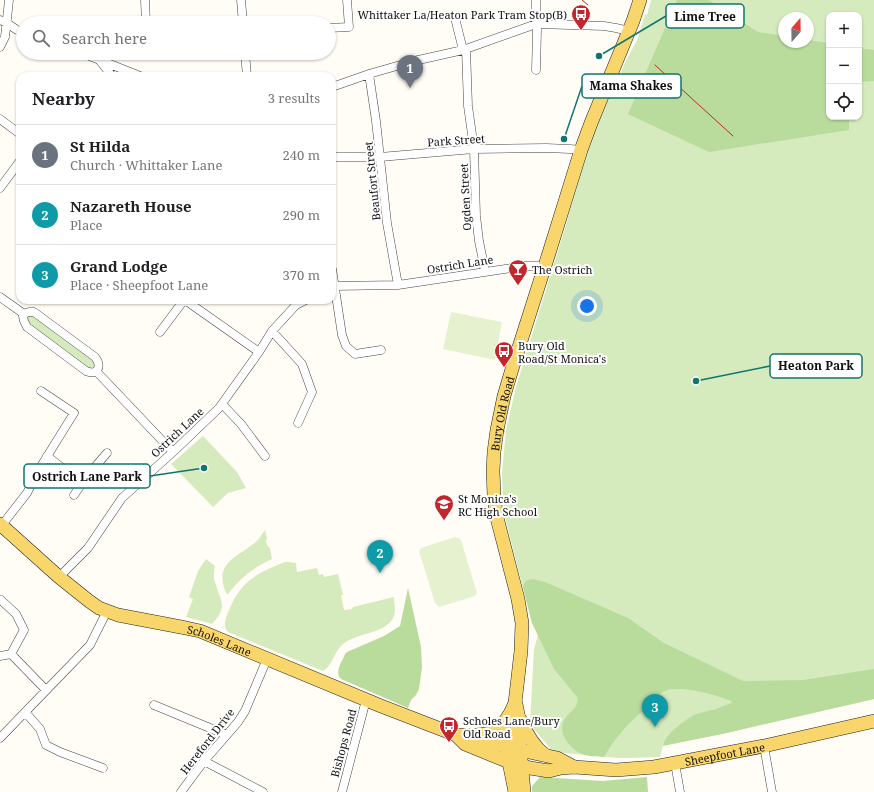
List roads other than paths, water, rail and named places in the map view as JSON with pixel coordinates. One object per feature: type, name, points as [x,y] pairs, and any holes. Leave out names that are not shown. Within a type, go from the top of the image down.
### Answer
[{"type":"main road","name":"Bury Old Road","points":[[515,792],[516,757],[514,710],[521,651],[522,623],[518,599],[496,514],[493,471],[497,430],[504,396],[581,150],[591,122],[634,21],[640,0]]},
{"type":"main road","name":"Scholes Lane","points":[[1,525],[59,578],[89,601],[107,612],[200,632],[456,735],[466,744],[516,757]]},
{"type":"main road","points":[[469,735],[494,732],[503,725],[514,710],[534,744],[547,756]]},
{"type":"main road","name":"Sheepfoot Lane","points":[[516,757],[547,756],[557,758],[568,768],[616,770],[654,767],[764,746],[874,721]]},
{"type":"main road","name":"Scholes Lane","points":[[456,735],[469,735],[516,757]]},
{"type":"main road","name":"Bury Old Road","points":[[516,757],[524,792]]},
{"type":"main road","points":[[516,757],[568,768]]},
{"type":"street","points":[[0,47],[5,37],[4,21],[9,0]]},
{"type":"street","points":[[145,0],[146,16]]},
{"type":"street","points":[[241,0],[242,16]]},
{"type":"street","points":[[336,28],[349,27],[347,0]]},
{"type":"street","points":[[536,0],[536,70]]},
{"type":"street","name":"Ogden Street","points":[[455,18],[464,50],[468,106],[474,149],[476,216],[485,271]]},
{"type":"street","points":[[4,21],[16,29]]},
{"type":"street","points":[[336,86],[414,61],[464,50],[536,24],[604,26],[629,31]]},
{"type":"street","points":[[99,60],[109,72]]},
{"type":"street","points":[[99,60],[130,72]]},
{"type":"street","points":[[246,60],[247,72]]},
{"type":"street","name":"Beaufort Street","points":[[369,74],[376,121],[387,223],[398,285]]},
{"type":"street","points":[[0,119],[16,131]]},
{"type":"street","name":"Park Street","points":[[336,157],[380,157],[474,149],[546,148],[581,150]]},
{"type":"street","points":[[0,188],[16,166]]},
{"type":"street","name":"Ostrich Lane","points":[[336,287],[398,285],[485,271],[525,266],[544,266]]},
{"type":"street","points":[[0,297],[24,314]]},
{"type":"street","points":[[336,303],[342,335],[346,346],[355,354],[381,350]]},
{"type":"street","points":[[160,332],[181,304]]},
{"type":"street","points":[[190,304],[259,352]]},
{"type":"street","name":"Ostrich Lane","points":[[59,578],[88,548],[122,498],[173,452],[222,404],[292,304]]},
{"type":"street","points":[[24,314],[34,312],[93,356],[98,361],[96,371]]},
{"type":"street","points":[[24,314],[23,318],[27,327],[86,371],[90,373],[96,371]]},
{"type":"street","points":[[272,331],[302,364],[312,392],[298,423]]},
{"type":"street","points":[[96,371],[173,452]]},
{"type":"street","points":[[1,525],[27,492],[74,412],[42,390]]},
{"type":"street","points":[[222,404],[241,424],[265,456]]},
{"type":"street","points":[[47,456],[75,478],[80,479],[87,476],[107,453]]},
{"type":"street","points":[[74,495],[79,488],[80,479]]},
{"type":"street","points":[[1,600],[16,614],[24,630],[11,654]]},
{"type":"street","points":[[0,738],[90,645],[107,612]]},
{"type":"street","points":[[11,654],[46,690]]},
{"type":"street","points":[[0,656],[11,654]]},
{"type":"street","name":"Hereford Drive","points":[[181,792],[238,722],[245,711],[266,659]]},
{"type":"street","name":"Bishops Road","points":[[343,791],[366,700]]},
{"type":"street","points":[[154,705],[227,735]]},
{"type":"street","points":[[25,712],[40,728],[46,745],[60,752],[103,768]]},
{"type":"street","points":[[764,746],[772,792]]},
{"type":"street","points":[[204,762],[264,792]]},
{"type":"street","points":[[675,763],[680,792]]},
{"type":"tram line","points":[[582,0],[588,5]]},
{"type":"tram line","points":[[655,65],[733,136]]},
{"type":"place","name":"Whittaker La/Heaton Park Tram Stop(B)","points":[[581,31]]},
{"type":"place","name":"Lime Tree","points":[[599,56]]},
{"type":"place","name":"St Hilda","points":[[410,88]]},
{"type":"place","name":"Mama Shakes","points":[[564,139]]},
{"type":"place","name":"The Ostrich","points":[[518,286]]},
{"type":"place","name":"Bury Old Road/St Monica's","points":[[504,368]]},
{"type":"place","name":"Heaton Park","points":[[696,381]]},
{"type":"place","name":"Ostrich Lane Park","points":[[204,468]]},
{"type":"place","name":"St Monica's RC High School","points":[[444,521]]},
{"type":"place","name":"Nazareth House","points":[[380,573]]},
{"type":"place","name":"Grand Lodge","points":[[655,727]]},
{"type":"place","name":"Scholes Lane/Bury Old Road","points":[[449,743]]}]
